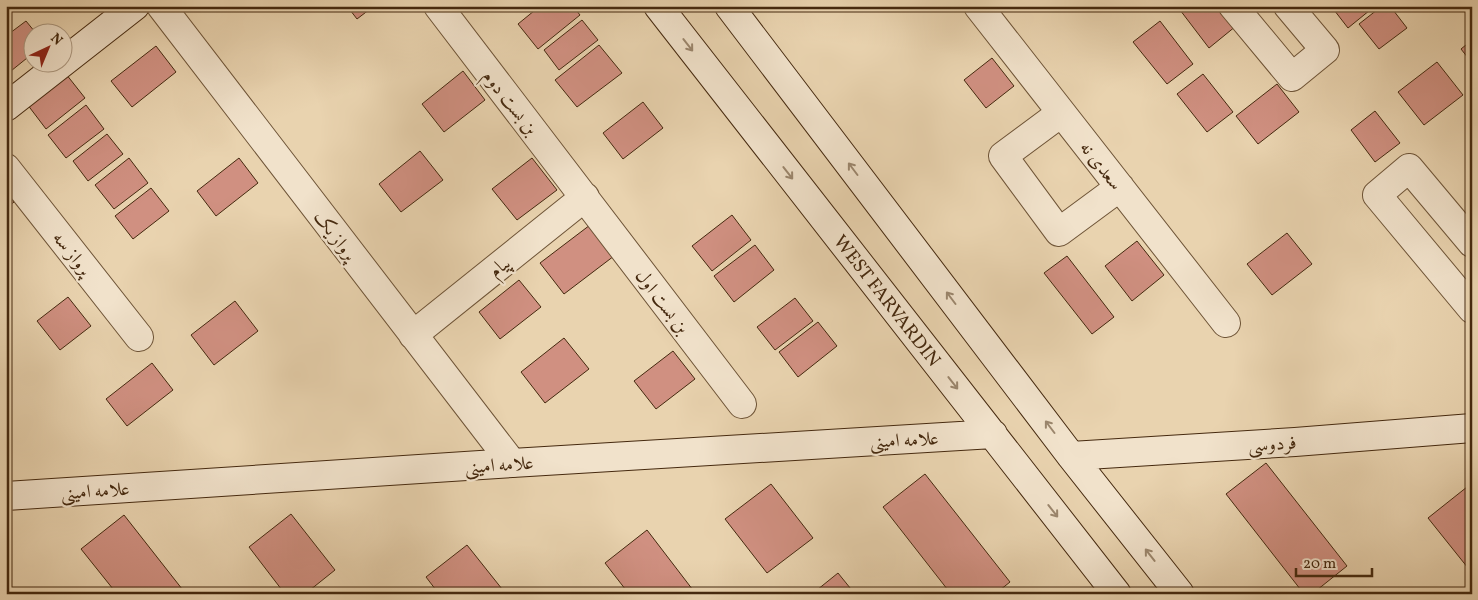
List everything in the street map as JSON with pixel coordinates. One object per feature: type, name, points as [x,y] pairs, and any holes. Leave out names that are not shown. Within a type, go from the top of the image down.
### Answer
[{"type":"street","points":[[6,107],[135,6]]},
{"type":"street","name":"پرواز یک","points":[[161,6],[512,463]]},
{"type":"street","name":"بن بست دوم","points":[[438,6],[585,197]]},
{"type":"street","name":"WEST FARVARDIN","points":[[658,6],[1117,594]]},
{"type":"street","points":[[729,6],[1072,456],[1180,594]]},
{"type":"street","name":"سعدی نه","points":[[978,6],[1226,323]]},
{"type":"street","points":[[1233,6],[1292,77],[1325,50],[1288,6]]},
{"type":"street","points":[[1061,113],[1003,156],[1058,232],[1120,188]]},
{"type":"street","name":"پرواز سه","points":[[6,168],[139,337]]},
{"type":"street","points":[[1468,232],[1410,168],[1377,195],[1472,309]]},
{"type":"street","name":"پیام","points":[[413,335],[585,197]]},
{"type":"street","name":"بن بست اول","points":[[585,197],[742,404]]},
{"type":"street","name":"فردوسی","points":[[1072,456],[1295,442],[1472,428]]},
{"type":"street","name":"علامه امینی","points":[[6,496],[993,434]]},
{"type":"building","points":[[347,6],[374,6],[357,19]]},
{"type":"building","points":[[540,6],[573,6],[580,15],[538,49],[518,24]]},
{"type":"building","points":[[1177,6],[1221,6],[1236,26],[1209,48]]},
{"type":"building","points":[[1331,6],[1375,6],[1348,28]]},
{"type":"building","points":[[1382,6],[1390,6],[1407,28],[1379,49],[1359,24]]},
{"type":"building","points":[[582,20],[598,40],[559,70],[544,50]]},
{"type":"building","points":[[1160,21],[1193,64],[1167,84],[1133,42]]},
{"type":"building","points":[[22,24],[22,62],[6,75],[6,36]]},
{"type":"building","points":[[1472,40],[1472,63],[1461,49]]},
{"type":"building","points":[[599,45],[622,73],[577,107],[555,80]]},
{"type":"building","points":[[156,46],[176,72],[132,107],[111,81]]},
{"type":"building","points":[[992,58],[1014,86],[986,108],[964,80]]},
{"type":"building","points":[[1437,62],[1463,95],[1424,125],[1398,92]]},
{"type":"building","points":[[463,71],[485,100],[444,132],[422,104]]},
{"type":"building","points":[[66,74],[85,98],[46,129],[27,104]]},
{"type":"building","points":[[1203,74],[1233,112],[1207,132],[1177,94]]},
{"type":"building","points":[[1277,84],[1299,112],[1258,144],[1236,116]]},
{"type":"building","points":[[643,102],[663,128],[623,159],[603,133]]},
{"type":"building","points":[[86,105],[104,129],[66,158],[48,135]]},
{"type":"building","points":[[1375,111],[1400,143],[1375,162],[1351,130]]},
{"type":"building","points":[[107,134],[123,154],[88,181],[73,161]]},
{"type":"building","points":[[420,151],[443,180],[401,212],[379,184]]},
{"type":"building","points":[[129,158],[148,183],[114,209],[95,185]]},
{"type":"building","points":[[239,158],[258,183],[216,216],[197,191]]},
{"type":"building","points":[[532,158],[557,190],[517,220],[492,189]]},
{"type":"building","points":[[151,188],[169,211],[133,239],[115,216]]},
{"type":"building","points":[[6,192],[14,202],[6,209]]},
{"type":"building","points":[[732,215],[751,240],[712,271],[692,246]]},
{"type":"building","points":[[590,225],[614,256],[564,294],[540,263]]},
{"type":"building","points":[[1287,233],[1312,264],[1272,295],[1247,264]]},
{"type":"building","points":[[1137,241],[1164,275],[1132,301],[1105,266]]},
{"type":"building","points":[[755,245],[774,270],[734,302],[714,276]]},
{"type":"building","points":[[1067,256],[1114,317],[1092,334],[1044,273]]},
{"type":"building","points":[[519,280],[541,307],[500,339],[479,312]]},
{"type":"building","points":[[68,297],[91,326],[60,350],[37,321]]},
{"type":"building","points":[[795,298],[813,321],[775,350],[757,327]]},
{"type":"building","points":[[235,301],[258,331],[214,365],[191,335]]},
{"type":"building","points":[[818,322],[837,346],[798,377],[779,352]]},
{"type":"building","points":[[564,338],[589,369],[545,403],[521,372]]},
{"type":"building","points":[[673,351],[695,379],[656,409],[634,381]]},
{"type":"building","points":[[152,363],[173,390],[127,426],[106,399]]},
{"type":"building","points":[[1266,463],[1347,566],[1312,594],[1304,594],[1226,494]]},
{"type":"building","points":[[925,474],[1010,582],[995,594],[951,594],[883,507]]},
{"type":"building","points":[[1472,483],[1472,573],[1428,518]]},
{"type":"building","points":[[771,484],[813,538],[767,573],[725,519]]},
{"type":"building","points":[[291,514],[335,570],[305,594],[285,594],[249,547]]},
{"type":"building","points":[[124,515],[186,594],[117,594],[81,549]]},
{"type":"building","points":[[647,530],[696,594],[629,594],[605,563]]},
{"type":"building","points":[[467,545],[506,594],[439,594],[426,577]]},
{"type":"building","points":[[838,573],[855,594],[812,594]]}]
